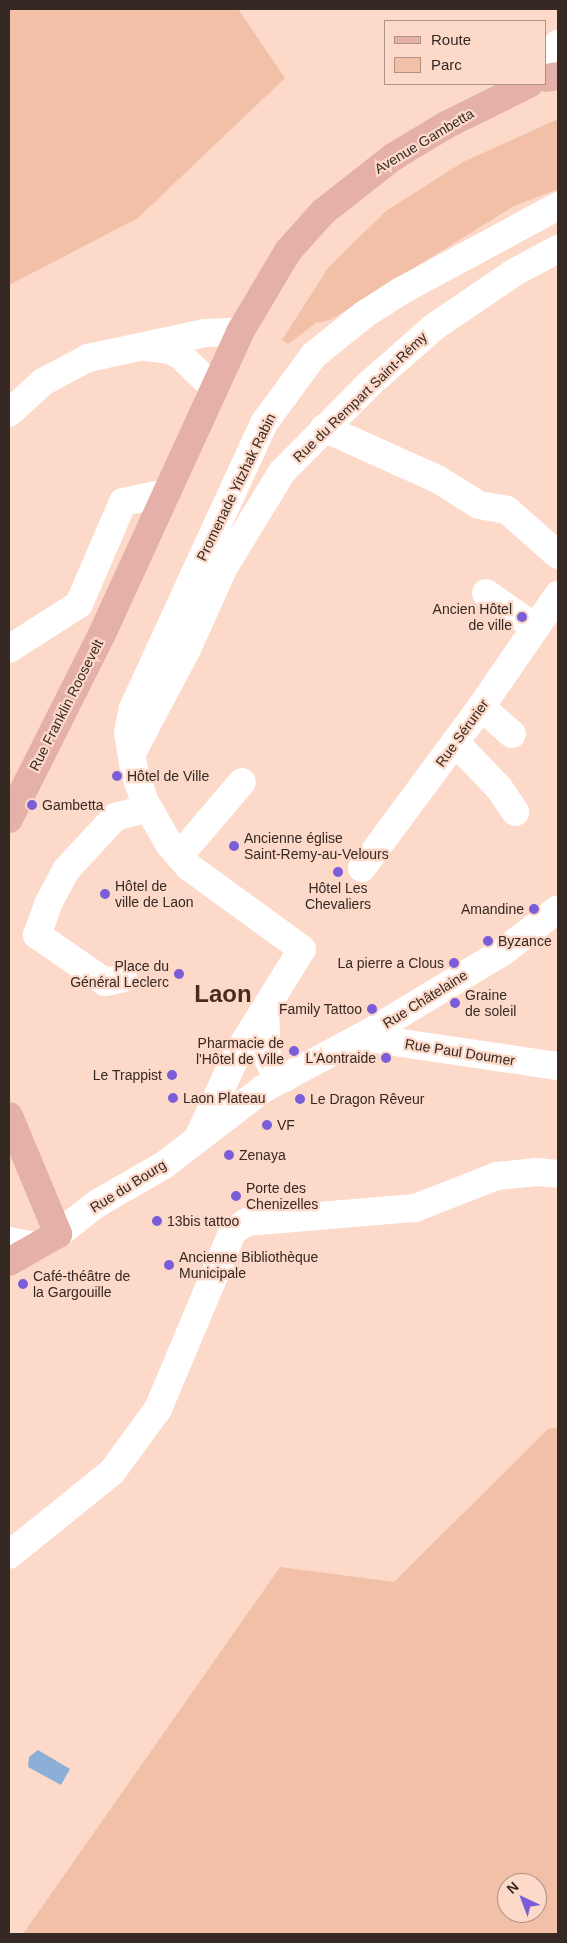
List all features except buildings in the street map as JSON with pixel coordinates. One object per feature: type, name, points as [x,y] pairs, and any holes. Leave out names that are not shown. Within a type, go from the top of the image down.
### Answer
[{"type":"main road","name":"Avenue Gambetta","points":[[166,493],[240,332],[288,252],[317,218],[354,185],[393,157],[446,125],[527,85]]},
{"type":"main road","name":"Rue Franklin Roosevelt","points":[[9,819],[122,590],[166,493]]},
{"type":"main road","points":[[9,1116],[58,1234],[21,1243],[9,1262]]},
{"type":"street","points":[[547,53],[558,44]]},
{"type":"street","name":"Promenade Yitzhak Rabin","points":[[302,949],[198,874],[179,856],[148,808],[131,754],[128,733],[132,708],[264,423],[287,388],[314,355],[365,314],[478,246],[558,206]]},
{"type":"street","name":"Rue du Rempart Saint-Rémy","points":[[131,754],[187,649],[224,567],[282,472],[324,428],[434,327],[515,272],[558,249]]},
{"type":"street","points":[[9,413],[27,394],[65,369],[88,358],[135,346],[205,332],[240,332]]},
{"type":"street","points":[[135,346],[170,350],[180,355],[214,388]]},
{"type":"street","points":[[324,428],[439,480],[479,506],[507,510],[558,555]]},
{"type":"street","points":[[9,649],[79,604],[124,502],[166,493]]},
{"type":"street","points":[[486,593],[536,628]]},
{"type":"street","name":"Rue Sérurier","points":[[362,868],[481,707],[558,595]]},
{"type":"street","points":[[481,707],[512,734]]},
{"type":"street","points":[[455,742],[499,788],[515,812]]},
{"type":"street","points":[[179,856],[242,782]]},
{"type":"street","points":[[124,978],[105,982],[37,935],[48,904],[66,870],[115,817],[148,808]]},
{"type":"street","name":"Rue Châtelaine","points":[[285,1078],[362,1037],[504,951],[558,909]]},
{"type":"street","name":"Rue du Bourg","points":[[198,1138],[237,1054],[302,949]]},
{"type":"street","points":[[265,1010],[267,1057],[273,1069],[285,1078]]},
{"type":"street","name":"Rue Paul Doumer","points":[[362,1037],[558,1066]]},
{"type":"street","name":"Rue du Bourg","points":[[58,1234],[98,1203],[164,1165],[236,1107],[285,1078]]},
{"type":"street","points":[[9,1555],[112,1472],[158,1409],[233,1231],[247,1222],[415,1208],[497,1176],[537,1172],[558,1174]]},
{"type":"green space","points":[[9,9],[238,9],[285,78],[138,218],[9,285]]},
{"type":"green space","points":[[558,119],[558,189],[514,206],[330,320],[316,323],[288,344],[282,340],[328,268],[386,211],[463,162]]},
{"type":"green space","points":[[558,1427],[558,1934],[23,1934],[280,1567],[394,1582],[548,1429]]},
{"type":"water","points":[[38,1750],[70,1769],[61,1785],[28,1767],[29,1757]]},
{"type":"place","name":"Ancien Hôtel de ville","points":[[522,617]]},
{"type":"place","name":"Hôtel de Ville","points":[[117,776]]},
{"type":"place","name":"Gambetta","points":[[32,805]]},
{"type":"place","name":"Ancienne église Saint-Remy-au-Velours","points":[[234,846]]},
{"type":"place","name":"Hôtel Les Chevaliers","points":[[338,872]]},
{"type":"place","name":"Hôtel de ville de Laon","points":[[105,894]]},
{"type":"place","name":"Amandine","points":[[534,909]]},
{"type":"place","name":"Byzance","points":[[488,941]]},
{"type":"place","name":"La pierre a Clous","points":[[454,963]]},
{"type":"place","name":"Place du Général Leclerc","points":[[179,974]]},
{"type":"place","name":"Graine de soleil","points":[[455,1003]]},
{"type":"place","name":"Family Tattoo","points":[[372,1009]]},
{"type":"place","name":"Pharmacie de l'Hôtel de Ville","points":[[294,1051]]},
{"type":"place","name":"L'Aontraide","points":[[386,1058]]},
{"type":"place","name":"Le Trappist","points":[[172,1075]]},
{"type":"place","name":"Laon Plateau","points":[[173,1098]]},
{"type":"place","name":"Le Dragon Rêveur","points":[[300,1099]]},
{"type":"place","name":"VF","points":[[267,1125]]},
{"type":"place","name":"Zenaya","points":[[229,1155]]},
{"type":"place","name":"Porte des Chenizelles","points":[[236,1196]]},
{"type":"place","name":"13bis tattoo","points":[[157,1221]]},
{"type":"place","name":"Ancienne Bibliothèque Municipale","points":[[169,1265]]},
{"type":"place","name":"Café-théâtre de la Gargouille","points":[[23,1284]]},
{"type":"district","name":"Laon","points":[[223,994]]}]
